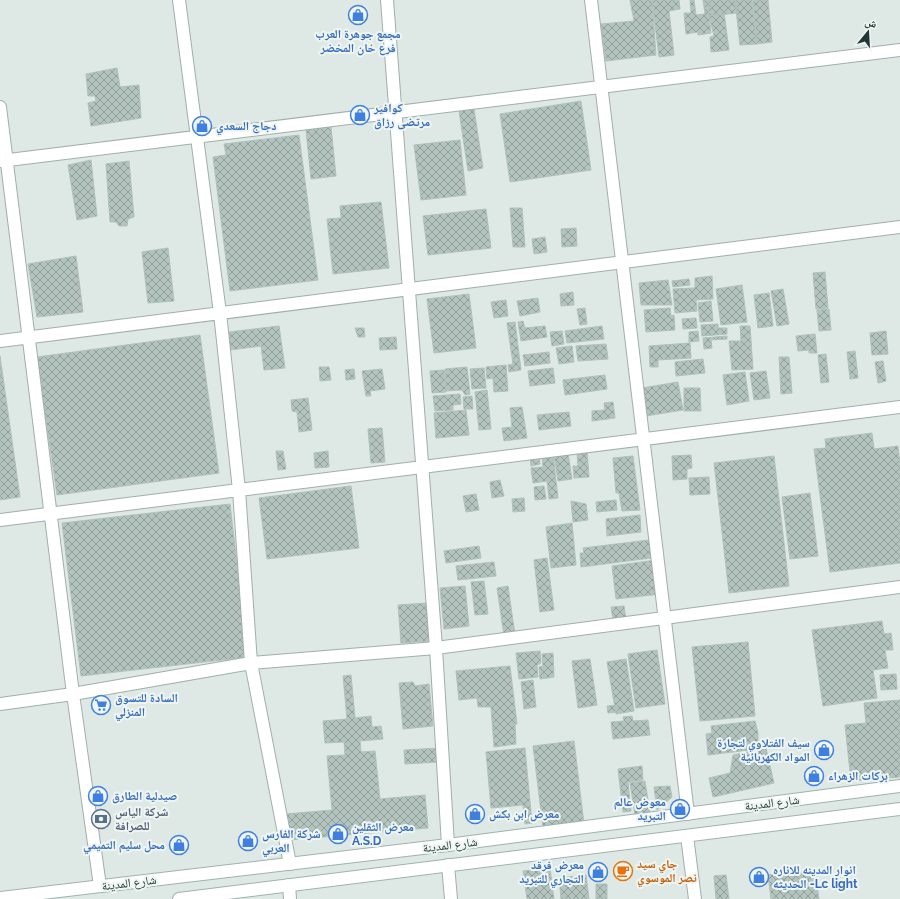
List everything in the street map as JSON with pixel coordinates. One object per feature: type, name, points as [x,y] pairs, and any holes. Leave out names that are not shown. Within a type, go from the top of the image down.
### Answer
[{"type":"street","points":[[179,0],[220,313],[239,490],[251,664],[290,864]]},
{"type":"street","points":[[387,0],[421,467],[436,648],[448,845]]},
{"type":"street","points":[[591,0],[688,814]]},
{"type":"street","points":[[3,160],[900,50]]},
{"type":"street","points":[[0,107],[3,160],[29,337],[73,694],[100,886]]},
{"type":"street","points":[[0,341],[900,227]]},
{"type":"street","points":[[0,520],[900,407]]},
{"type":"street","points":[[0,704],[73,694],[251,664],[436,648],[900,587]]},
{"type":"street","name":"شارع المدينة","points":[[0,898],[448,845],[900,786]]},
{"type":"street","name":"شارع المدينة","points":[[179,899],[900,809]]},
{"type":"street","points":[[687,836],[695,899]]},
{"type":"street","points":[[448,865],[451,899]]},
{"type":"street","points":[[289,885],[290,899]]},
{"type":"building","points":[[630,0],[652,0],[656,55],[606,61],[601,24],[634,21]]},
{"type":"building","points":[[652,0],[679,0],[680,9],[669,11],[674,55],[659,57]]},
{"type":"building","points":[[690,0],[694,0],[696,15],[705,14],[703,0],[710,0],[711,8],[708,9],[711,33],[698,35],[698,32],[686,34],[684,13],[691,13]]},
{"type":"building","points":[[708,0],[735,0],[737,13],[709,16]]},
{"type":"building","points":[[735,0],[752,0],[757,44],[740,45]]},
{"type":"building","points":[[753,0],[768,0],[772,42],[757,44]]},
{"type":"building","points":[[724,12],[729,50],[711,52],[710,37],[714,36],[709,16]]},
{"type":"building","points":[[117,68],[120,87],[139,85],[141,118],[91,126],[88,103],[96,101],[95,96],[88,96],[86,74]]},
{"type":"building","points":[[581,101],[591,170],[510,182],[500,114]]},
{"type":"building","points":[[474,109],[483,168],[468,171],[459,111]]},
{"type":"building","points":[[331,127],[336,176],[311,179],[306,130]]},
{"type":"building","points":[[299,135],[318,280],[230,291],[213,157],[226,155],[224,144]]},
{"type":"building","points":[[460,140],[466,195],[421,200],[414,145]]},
{"type":"building","points":[[91,160],[97,216],[77,220],[68,165]]},
{"type":"building","points":[[129,161],[134,217],[128,219],[127,226],[119,226],[116,222],[110,222],[106,164]]},
{"type":"building","points":[[381,202],[389,268],[333,274],[327,219],[341,218],[340,206]]},
{"type":"building","points":[[510,208],[522,208],[525,247],[513,247]]},
{"type":"building","points":[[486,209],[491,248],[428,255],[423,216]]},
{"type":"building","points":[[576,228],[577,246],[562,247],[561,229]]},
{"type":"building","points":[[545,237],[547,252],[534,254],[532,239]]},
{"type":"building","points":[[168,248],[174,301],[148,303],[142,252]]},
{"type":"building","points":[[76,256],[83,312],[37,317],[28,264]]},
{"type":"building","points":[[825,272],[828,308],[816,309],[813,273]]},
{"type":"building","points":[[712,276],[713,299],[696,300],[697,311],[675,313],[673,289],[695,288],[695,278]]},
{"type":"building","points":[[689,279],[690,285],[673,287],[672,281]]},
{"type":"building","points":[[668,280],[672,305],[641,305],[639,283]]},
{"type":"building","points":[[742,285],[747,322],[721,325],[716,289]]},
{"type":"building","points":[[783,289],[789,324],[777,326],[771,291]]},
{"type":"building","points":[[573,292],[574,305],[561,306],[560,294]]},
{"type":"building","points":[[769,293],[773,326],[758,328],[754,295]]},
{"type":"building","points":[[469,294],[476,348],[434,353],[427,299]]},
{"type":"building","points":[[538,298],[540,312],[520,316],[517,301]]},
{"type":"building","points":[[506,300],[508,316],[494,318],[491,302]]},
{"type":"building","points":[[711,301],[713,321],[700,322],[698,303]]},
{"type":"building","points":[[585,308],[587,324],[580,325],[577,309]]},
{"type":"building","points":[[670,308],[671,316],[674,315],[675,330],[646,332],[644,310]]},
{"type":"building","points":[[829,309],[831,330],[819,331],[817,310]]},
{"type":"building","points":[[696,318],[697,328],[683,329],[682,319]]},
{"type":"building","points":[[523,321],[525,328],[545,326],[547,337],[521,341],[518,322]]},
{"type":"building","points":[[515,322],[521,370],[509,372],[508,365],[513,364],[507,323]]},
{"type":"building","points":[[718,324],[718,328],[727,328],[727,334],[702,336],[701,325]]},
{"type":"building","points":[[279,326],[285,368],[264,370],[261,346],[230,350],[229,332]]},
{"type":"building","points":[[602,326],[604,339],[567,343],[565,331]]},
{"type":"building","points":[[740,326],[750,326],[753,369],[732,370],[729,341],[741,341]]},
{"type":"building","points":[[355,328],[364,328],[365,337],[358,337]]},
{"type":"building","points":[[562,331],[564,344],[552,346],[550,332]]},
{"type":"building","points":[[698,331],[699,341],[689,342],[689,332]]},
{"type":"building","points":[[886,331],[888,354],[872,355],[870,333]]},
{"type":"building","points":[[815,334],[817,353],[809,353],[809,350],[798,351],[796,336]]},
{"type":"building","points":[[200,335],[219,473],[57,495],[37,357]]},
{"type":"building","points":[[727,336],[727,339],[711,340],[712,348],[704,349],[703,338]]},
{"type":"building","points":[[396,337],[397,349],[380,350],[379,338]]},
{"type":"building","points":[[690,343],[691,358],[658,360],[658,367],[650,367],[649,346]]},
{"type":"building","points":[[606,344],[608,359],[578,361],[576,346]]},
{"type":"building","points":[[572,346],[574,362],[559,364],[556,348]]},
{"type":"building","points":[[855,351],[858,378],[850,379],[847,352]]},
{"type":"building","points":[[549,352],[550,363],[525,366],[523,355]]},
{"type":"building","points":[[826,354],[829,382],[821,383],[818,355]]},
{"type":"building","points":[[0,356],[20,497],[0,500]]},
{"type":"building","points":[[779,357],[789,357],[792,393],[781,394]]},
{"type":"building","points":[[703,359],[705,373],[676,376],[675,362]]},
{"type":"building","points":[[883,361],[886,381],[878,383],[875,362]]},
{"type":"building","points":[[506,365],[508,391],[494,392],[493,378],[487,379],[486,367]]},
{"type":"building","points":[[319,367],[329,367],[331,380],[320,381]]},
{"type":"building","points":[[467,367],[470,394],[465,395],[462,390],[446,391],[445,369]]},
{"type":"building","points":[[484,368],[486,388],[472,389],[470,369]]},
{"type":"building","points":[[553,368],[555,383],[530,386],[528,371]]},
{"type":"building","points":[[354,369],[355,379],[346,380],[345,370]]},
{"type":"building","points":[[382,369],[385,389],[370,391],[371,396],[366,396],[362,371]]},
{"type":"building","points":[[444,370],[446,392],[432,393],[430,371]]},
{"type":"building","points":[[766,371],[770,398],[754,400],[750,373]]},
{"type":"building","points":[[745,372],[749,401],[727,405],[723,375]]},
{"type":"building","points":[[605,375],[607,389],[565,395],[563,380]]},
{"type":"building","points":[[678,382],[683,410],[646,416],[642,388]]},
{"type":"building","points":[[684,388],[700,388],[701,411],[684,411]]},
{"type":"building","points":[[487,390],[491,429],[479,430],[475,392]]},
{"type":"building","points":[[460,394],[461,404],[453,405],[453,410],[435,411],[433,396]]},
{"type":"building","points":[[472,396],[473,409],[464,409],[463,397]]},
{"type":"building","points":[[308,398],[312,430],[299,432],[297,412],[292,411],[291,400]]},
{"type":"building","points":[[613,402],[615,418],[592,421],[592,411],[605,410],[604,403]]},
{"type":"building","points":[[522,407],[527,438],[504,441],[502,428],[512,427],[510,408]]},
{"type":"building","points":[[466,410],[469,435],[436,438],[434,413]]},
{"type":"building","points":[[569,412],[571,426],[539,430],[537,415]]},
{"type":"building","points":[[382,428],[385,462],[371,463],[368,429]]},
{"type":"building","points":[[872,433],[874,449],[898,446],[900,464],[900,563],[830,572],[814,449],[826,448],[825,439]]},
{"type":"building","points":[[276,451],[283,451],[286,469],[278,470]]},
{"type":"building","points":[[328,451],[329,467],[315,468],[314,453]]},
{"type":"building","points":[[587,451],[589,477],[574,478],[573,466],[578,466],[577,453]]},
{"type":"building","points":[[568,453],[572,479],[558,481],[554,455]]},
{"type":"building","points":[[553,454],[558,498],[549,499],[547,481],[533,483],[531,468],[543,467],[542,455]]},
{"type":"building","points":[[539,455],[540,464],[531,466],[530,457]]},
{"type":"building","points":[[691,455],[692,468],[687,469],[687,479],[673,480],[672,456]]},
{"type":"building","points":[[633,456],[640,510],[622,511],[619,493],[616,493],[613,458]]},
{"type":"building","points":[[774,456],[789,586],[729,593],[714,463]]},
{"type":"building","points":[[709,477],[710,494],[690,495],[689,478]]},
{"type":"building","points":[[500,480],[504,496],[492,498],[490,482]]},
{"type":"building","points":[[351,486],[359,548],[267,559],[259,498]]},
{"type":"building","points":[[544,486],[546,499],[535,500],[534,487]]},
{"type":"building","points":[[810,493],[818,556],[790,559],[782,497]]},
{"type":"building","points":[[476,494],[479,510],[466,512],[463,496]]},
{"type":"building","points":[[524,498],[525,511],[513,512],[512,499]]},
{"type":"building","points":[[616,500],[617,510],[597,512],[596,502]]},
{"type":"building","points":[[571,501],[586,504],[588,520],[573,522]]},
{"type":"building","points":[[230,504],[248,657],[81,676],[62,523]]},
{"type":"building","points":[[640,515],[641,532],[607,536],[606,519]]},
{"type":"building","points":[[572,523],[576,565],[551,568],[546,527]]},
{"type":"building","points":[[649,540],[651,558],[581,567],[580,553],[584,553],[583,548]]},
{"type":"building","points":[[479,546],[481,558],[446,563],[444,551]]},
{"type":"building","points":[[547,558],[554,610],[540,612],[534,560]]},
{"type":"building","points":[[656,560],[661,594],[616,599],[612,566]]},
{"type":"building","points":[[494,562],[496,576],[458,580],[456,566]]},
{"type":"building","points":[[484,581],[488,614],[475,615],[471,582]]},
{"type":"building","points":[[465,586],[469,626],[444,629],[440,588]]},
{"type":"building","points":[[508,586],[515,635],[504,636],[497,588]]},
{"type":"building","points":[[427,603],[431,641],[401,643],[398,605]]},
{"type":"building","points":[[624,606],[626,619],[613,620],[611,607]]},
{"type":"building","points":[[882,621],[884,634],[891,633],[893,650],[885,650],[888,668],[873,670],[877,698],[823,706],[812,630]]},
{"type":"building","points":[[748,642],[755,716],[700,721],[692,647]]},
{"type":"building","points":[[657,650],[665,704],[636,708],[628,654]]},
{"type":"building","points":[[540,651],[541,663],[537,665],[538,677],[519,679],[516,653]]},
{"type":"building","points":[[553,653],[554,677],[540,679],[539,667],[543,666],[542,654]]},
{"type":"building","points":[[590,659],[597,705],[578,708],[572,661]]},
{"type":"building","points":[[626,659],[634,711],[616,714],[607,662]]},
{"type":"building","points":[[510,666],[517,724],[515,724],[516,744],[494,747],[491,707],[478,707],[477,698],[459,700],[456,671]]},
{"type":"building","points":[[896,674],[897,689],[881,690],[880,675]]},
{"type":"building","points":[[351,675],[355,718],[371,716],[372,727],[381,726],[383,739],[360,741],[361,752],[375,751],[380,799],[425,795],[428,828],[288,840],[286,814],[332,810],[327,756],[345,755],[344,742],[325,743],[323,721],[347,719],[343,676]]},
{"type":"building","points":[[533,680],[536,707],[524,709],[521,682]]},
{"type":"building","points":[[413,682],[415,686],[429,684],[433,726],[403,729],[399,683]]},
{"type":"building","points":[[900,700],[900,777],[851,781],[845,725],[866,723],[864,703]]},
{"type":"building","points":[[617,705],[617,712],[608,713],[607,706]]},
{"type":"building","points":[[632,716],[633,721],[648,720],[650,735],[613,739],[611,722],[624,721],[623,717]]},
{"type":"building","points":[[755,721],[758,732],[758,749],[708,755],[706,734],[712,733],[711,726]]},
{"type":"building","points":[[574,741],[584,824],[543,828],[533,746]]},
{"type":"building","points":[[439,748],[440,762],[405,764],[404,750]]},
{"type":"building","points":[[525,748],[532,823],[525,824],[523,805],[491,808],[486,752]]},
{"type":"building","points":[[766,748],[774,783],[713,797],[709,778],[730,773],[733,755]]},
{"type":"building","points":[[642,766],[643,780],[628,782],[631,811],[623,812],[618,769]]},
{"type":"building","points":[[645,781],[650,813],[635,815],[630,783]]},
{"type":"building","points":[[670,786],[672,797],[657,810],[654,787]]},
{"type":"building","points":[[550,868],[554,899],[527,899],[523,871]]},
{"type":"building","points":[[815,870],[819,899],[771,899],[768,875]]},
{"type":"building","points":[[586,875],[589,899],[561,899],[559,878]]},
{"type":"building","points":[[726,875],[729,899],[716,899],[714,876]]},
{"type":"building","points":[[596,884],[607,884],[607,899],[596,899]]},
{"type":"place","name":"مجمع جوهرة العرب فرع خان المخضر","points":[[358,15]]},
{"type":"place","name":"كوافير مرتضى رزاق","points":[[360,115]]},
{"type":"place","name":"دجاج السعدي","points":[[202,126]]},
{"type":"place","name":"السادة للتسوق المنزلي","points":[[101,705]]},
{"type":"place","name":"سيف الفتلاوي لتجارة المواد الكهربائية","points":[[824,750]]},
{"type":"place","name":"بركات الزهراء","points":[[814,776]]},
{"type":"place","name":"صيدلية الطارق","points":[[98,796]]},
{"type":"place","name":"معوض عالم التبريد","points":[[680,809]]},
{"type":"place","name":"معرض ابن بكش","points":[[475,814]]},
{"type":"place","name":"شركة الياس للصرافة","points":[[101,819]]},
{"type":"place","name":"معرض الثقلين A.S.D","points":[[338,834]]},
{"type":"place","name":"شركة الفارس العربي","points":[[248,841]]},
{"type":"place","name":"محل سليم التميمي","points":[[179,845]]},
{"type":"place","name":"جاي سيد نصر الموسوي","points":[[623,871]]},
{"type":"place","name":"معرض فرقد التجاري للتبريد","points":[[598,872]]},
{"type":"place","name":"انوار المدينه للاناره الحديثه -Lc light","points":[[759,877]]}]
